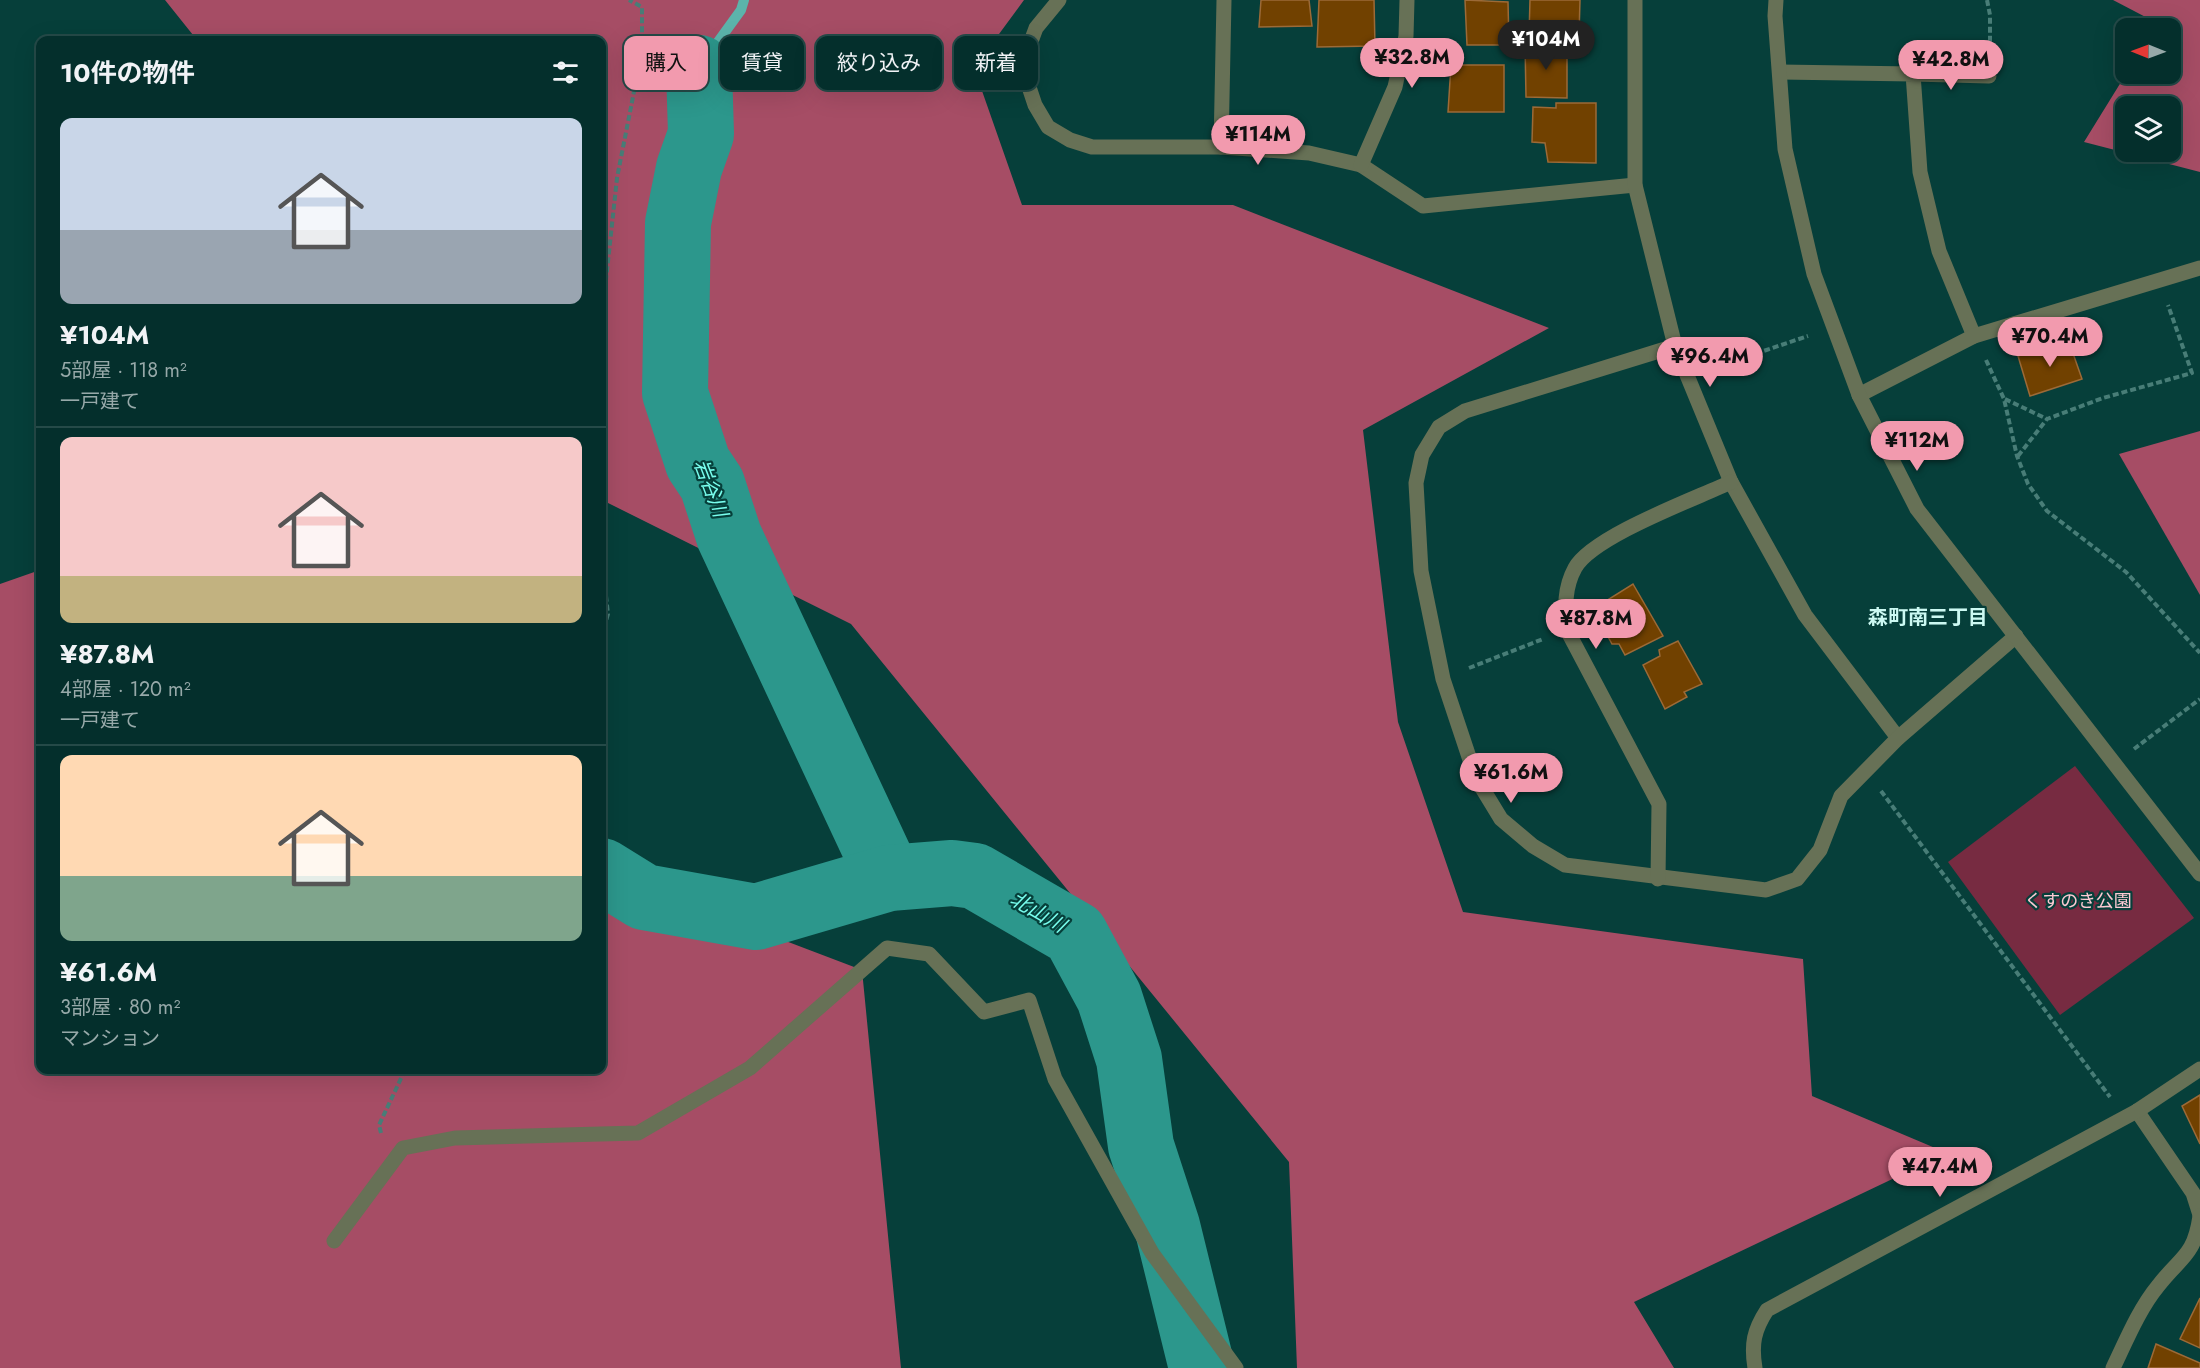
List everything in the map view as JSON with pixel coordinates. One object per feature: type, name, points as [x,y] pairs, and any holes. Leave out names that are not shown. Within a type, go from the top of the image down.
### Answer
[{"type":"street","points":[[1059,0],[1036,28],[1026,55],[1028,84],[1035,105],[1048,127],[1070,140],[1092,147],[1221,147],[1309,153],[1361,165],[1423,206],[1635,184]]},
{"type":"street","points":[[1221,147],[1224,0]]},
{"type":"street","points":[[1361,165],[1395,87],[1406,36],[1407,0]]},
{"type":"street","points":[[1635,0],[1635,184],[1675,346],[1731,482],[1805,615],[1898,738]]},
{"type":"street","points":[[1776,0],[1785,149],[1814,274],[1859,395],[1917,509],[2200,874]]},
{"type":"street","points":[[1780,72],[1989,76]]},
{"type":"street","points":[[1913,74],[1920,172],[1939,251],[1974,336]]},
{"type":"street","points":[[1859,395],[1974,336],[2200,268]]},
{"type":"street","points":[[1675,346],[1465,411],[1439,428],[1422,455],[1416,483],[1421,571],[1443,678],[1476,778],[1501,819],[1533,846],[1565,865],[1658,879],[1766,891],[1797,879],[1820,850],[1841,796],[1898,738],[2016,636]]},
{"type":"street","points":[[1658,879],[1659,804],[1567,630],[1564,598],[1576,566],[1602,542],[1731,482]]},
{"type":"street","points":[[334,1241],[404,1148],[455,1138],[638,1133],[750,1068],[887,948],[929,954],[984,1012],[1029,1000],[1055,1079],[1152,1253],[1236,1368]]},
{"type":"street","points":[[1755,1368],[1752,1347],[1756,1327],[1767,1310],[2137,1111],[2200,1069]]},
{"type":"street","points":[[2113,1368],[2157,1287],[2185,1258],[2197,1240],[2200,1215],[2193,1193],[2137,1111]]},
{"type":"path","points":[[606,280],[617,178],[642,51],[642,8],[630,0]]},
{"type":"path","points":[[1986,0],[1990,15],[1989,76]]},
{"type":"path","points":[[2017,456],[2047,419],[2103,398],[2192,373],[2159,279]]},
{"type":"path","points":[[1688,376],[1809,336]]},
{"type":"path","points":[[1974,336],[2004,399],[2017,456],[2028,484],[2047,511],[2126,572],[2200,654]]},
{"type":"path","points":[[2004,399],[2047,419]]},
{"type":"path","points":[[606,596],[608,614],[606,621]]},
{"type":"path","points":[[1443,678],[1567,630]]},
{"type":"path","points":[[2115,764],[2200,699]]},
{"type":"path","points":[[1866,771],[2110,1096],[2137,1111]]},
{"type":"path","points":[[390,1166],[379,1125],[403,1074]]},
{"type":"green space","name":"くすのき公園","points":[[2075,766],[2194,918],[2060,1015],[1948,862]]},
{"type":"shaded area","points":[[165,0],[1024,0],[998,36],[954,36],[954,90],[982,90],[1022,205],[1233,205],[1549,328],[1363,430],[1398,722],[1463,912],[1803,959],[1812,1096],[1947,1153],[1634,1302],[1674,1368],[1297,1368],[1289,1162],[851,624],[606,502],[606,36],[194,36]]},
{"type":"shaded area","points":[[2113,0],[2200,0],[2200,172],[2161,162],[2181,162],[2181,96],[2115,96],[2115,150],[2084,142],[2120,84],[2181,84],[2181,18],[2147,18]]},
{"type":"shaded area","points":[[2200,431],[2200,595],[2119,454]]},
{"type":"shaded area","points":[[36,571],[36,1074],[606,1074],[606,873],[862,970],[901,1368],[0,1368],[0,584]]},
{"type":"building","points":[[1261,0],[1309,0],[1312,26],[1259,27]]},
{"type":"building","points":[[1319,0],[1374,0],[1375,46],[1317,47]]},
{"type":"building","points":[[1465,0],[1508,2],[1509,45],[1467,45]]},
{"type":"building","points":[[1530,0],[1580,0],[1579,35],[1529,36]]},
{"type":"building","points":[[1525,44],[1567,46],[1567,98],[1526,97]]},
{"type":"building","points":[[1451,65],[1504,65],[1504,112],[1448,112]]},
{"type":"building","points":[[1556,103],[1596,103],[1596,163],[1548,162],[1545,143],[1532,142],[1533,107],[1556,108]]},
{"type":"building","points":[[2068,339],[2082,379],[2030,396],[2018,356]]},
{"type":"building","points":[[1633,584],[1663,636],[1625,655],[1619,644],[1612,644],[1593,609]]},
{"type":"building","points":[[1678,641],[1702,684],[1684,692],[1687,697],[1665,709],[1643,665],[1660,656],[1659,650]]},
{"type":"building","points":[[2200,1095],[2200,1144],[2182,1106]]},
{"type":"building","points":[[2200,1298],[2200,1348],[2180,1339]]},
{"type":"building","points":[[2156,1344],[2200,1363],[2200,1368],[2148,1368]]},
{"type":"waterway","points":[[708,56],[741,10],[744,0]]},
{"type":"waterway","name":"岩谷川","points":[[700,90],[701,134],[689,168],[678,223],[675,393],[698,463],[712,484],[729,536],[889,878]]},
{"type":"waterway","name":"北山川","points":[[606,873],[644,897],[756,917],[889,878],[952,873],[975,876],[1075,934],[1109,997],[1129,1059],[1141,1146],[1167,1226],[1202,1368]]},
{"type":"district","name":"森町南三丁目","points":[[1928,617]]}]
